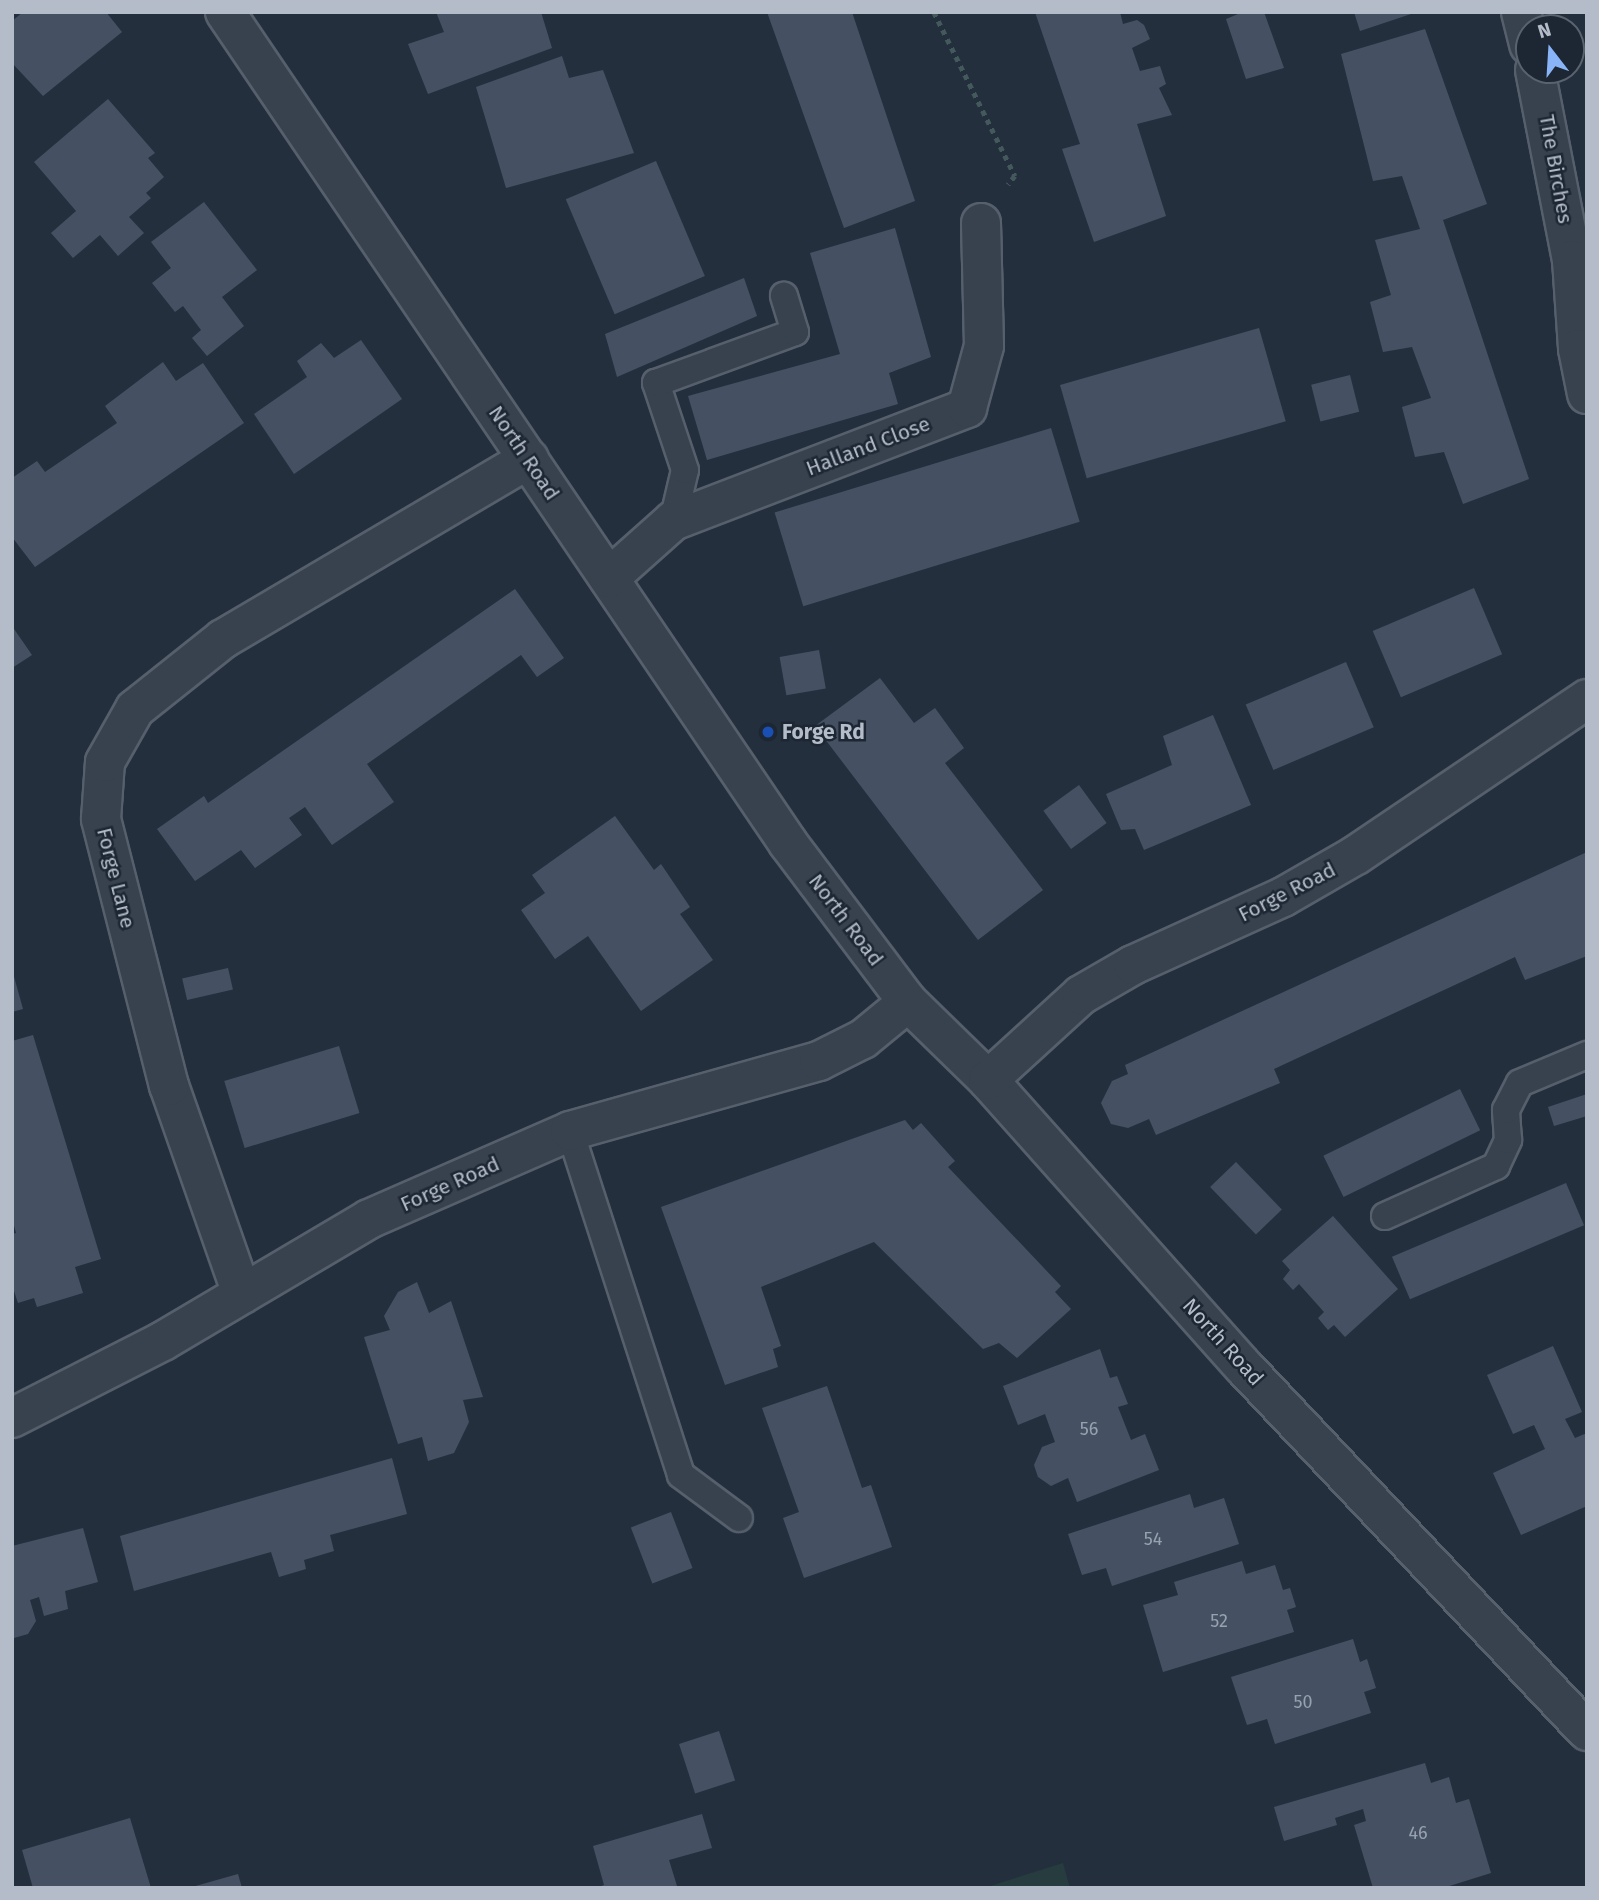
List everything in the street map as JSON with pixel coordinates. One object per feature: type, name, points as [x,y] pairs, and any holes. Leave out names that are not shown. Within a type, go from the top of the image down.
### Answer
[{"type":"street","name":"North Road","points":[[225,12],[788,843],[908,1002],[988,1080],[1244,1367],[1587,1731]]},
{"type":"street","name":"The Birches","points":[[1538,84],[1579,259],[1578,349],[1587,394]]},
{"type":"street","name":"Halland Close","points":[[608,578],[673,521],[967,408],[984,346],[981,223]]},
{"type":"street","name":"Forge Lane","points":[[242,1294],[169,1086],[101,819],[105,762],[135,709],[223,639],[529,459]]},
{"type":"street","name":"Forge Road","points":[[988,1080],[1081,995],[1133,965],[1283,897],[1356,855],[1587,699]]},
{"type":"street","name":"Forge Road","points":[[12,1418],[72,1390],[369,1219],[570,1131],[819,1061],[863,1039],[908,1002]]},
{"type":"lane","points":[[673,521],[685,470],[656,383],[795,332],[784,296]]},
{"type":"lane","points":[[1385,1216],[1496,1166],[1508,1140],[1506,1110],[1520,1083],[1587,1055]]},
{"type":"lane","points":[[570,1131],[681,1475],[738,1518]]},
{"type":"path","points":[[934,12],[1014,176],[981,223]]},
{"type":"green space","points":[[1063,1863],[1070,1888],[984,1888]]},
{"type":"building","points":[[23,12],[106,12],[122,32],[43,96],[12,63],[12,21]]},
{"type":"building","points":[[436,12],[541,12],[552,48],[428,94],[408,44],[444,32]]},
{"type":"building","points":[[767,12],[852,12],[915,201],[844,228]]},
{"type":"building","points":[[1035,12],[1120,12],[1123,24],[1137,20],[1144,25],[1150,39],[1132,48],[1140,71],[1160,66],[1166,84],[1159,88],[1172,115],[1137,124],[1166,216],[1094,242],[1062,149],[1080,144]]},
{"type":"building","points":[[1243,12],[1264,12],[1284,68],[1246,79],[1226,19]]},
{"type":"building","points":[[1354,12],[1414,12],[1414,13],[1360,31]]},
{"type":"building","points":[[1425,29],[1487,204],[1443,220],[1529,479],[1463,504],[1444,452],[1415,457],[1402,407],[1431,398],[1412,347],[1383,352],[1370,302],[1391,295],[1375,240],[1420,229],[1402,176],[1373,181],[1341,54]]},
{"type":"building","points":[[562,56],[569,78],[603,70],[634,153],[506,188],[476,87]]},
{"type":"building","points":[[108,99],[155,153],[148,158],[164,177],[146,193],[151,198],[129,217],[144,233],[118,256],[100,235],[73,258],[51,233],[76,211],[34,162]]},
{"type":"building","points":[[656,161],[705,276],[615,314],[566,199]]},
{"type":"building","points":[[204,202],[257,270],[222,297],[244,326],[207,356],[192,338],[201,330],[183,306],[175,312],[152,283],[171,268],[151,242]]},
{"type":"building","points":[[895,228],[931,357],[889,373],[898,404],[707,460],[688,396],[840,354],[810,253]]},
{"type":"building","points":[[744,278],[757,316],[617,377],[605,334]]},
{"type":"building","points":[[1259,328],[1286,421],[1087,478],[1060,385]]},
{"type":"building","points":[[361,340],[402,399],[294,474],[254,414],[307,377],[297,361],[321,343],[334,358]]},
{"type":"building","points":[[163,362],[176,381],[203,363],[244,423],[35,567],[12,537],[12,478],[37,461],[45,472],[117,423],[105,406]]},
{"type":"building","points":[[1350,375],[1359,412],[1320,422],[1311,385]]},
{"type":"building","points":[[1051,428],[1080,522],[803,606],[775,512]]},
{"type":"building","points":[[1474,588],[1502,654],[1401,697],[1373,631]]},
{"type":"building","points":[[515,589],[564,658],[537,677],[521,655],[367,764],[394,802],[332,845],[305,807],[289,818],[302,835],[255,868],[241,850],[195,881],[157,829],[204,796],[208,803]]},
{"type":"building","points":[[12,626],[32,655],[12,668]]},
{"type":"building","points":[[819,650],[826,688],[786,695],[780,657]]},
{"type":"building","points":[[1346,662],[1374,727],[1273,770],[1246,705]]},
{"type":"building","points":[[880,678],[914,723],[935,708],[964,748],[945,763],[1043,890],[978,940],[815,726]]},
{"type":"building","points":[[1213,715],[1251,805],[1144,850],[1135,829],[1121,830],[1106,794],[1172,765],[1163,736]]},
{"type":"building","points":[[1079,785],[1107,823],[1071,849],[1043,811]]},
{"type":"building","points":[[615,816],[654,870],[661,864],[690,907],[680,914],[713,960],[641,1011],[588,936],[555,959],[521,910],[545,893],[532,875]]},
{"type":"building","points":[[1587,852],[1587,956],[1525,980],[1515,957],[1274,1069],[1280,1083],[1156,1135],[1149,1119],[1128,1128],[1111,1124],[1101,1103],[1112,1081],[1128,1074],[1125,1065]]},
{"type":"building","points":[[228,968],[233,989],[187,1000],[182,979]]},
{"type":"building","points":[[12,974],[23,1009],[12,1012]]},
{"type":"building","points":[[33,1035],[101,1259],[75,1267],[83,1293],[37,1307],[34,1298],[18,1303],[12,1285],[12,1234],[16,1233],[12,1218],[12,1041]]},
{"type":"building","points":[[339,1046],[359,1113],[245,1148],[224,1081]]},
{"type":"building","points":[[1460,1089],[1480,1130],[1344,1197],[1323,1156]]},
{"type":"building","points":[[1587,1094],[1587,1116],[1554,1126],[1548,1107]]},
{"type":"building","points":[[905,1120],[913,1130],[921,1123],[955,1161],[948,1167],[1061,1286],[1055,1292],[1071,1309],[1017,1358],[999,1343],[983,1349],[874,1242],[761,1287],[781,1346],[773,1349],[778,1367],[725,1385],[661,1207]]},
{"type":"building","points":[[1236,1162],[1282,1209],[1256,1234],[1210,1187]]},
{"type":"building","points":[[1566,1183],[1584,1225],[1410,1299],[1392,1257]]},
{"type":"building","points":[[1333,1216],[1398,1289],[1345,1337],[1334,1325],[1328,1330],[1318,1318],[1324,1312],[1299,1284],[1293,1290],[1283,1279],[1290,1270],[1282,1261]]},
{"type":"building","points":[[417,1282],[429,1313],[451,1301],[483,1397],[463,1400],[469,1422],[454,1453],[428,1461],[422,1437],[398,1444],[364,1337],[390,1330],[384,1316],[398,1292]]},
{"type":"building","points":[[1553,1346],[1582,1412],[1565,1419],[1575,1438],[1587,1433],[1587,1506],[1521,1535],[1493,1473],[1545,1449],[1534,1425],[1513,1434],[1487,1375]]},
{"type":"building","points":[[1100,1349],[1110,1378],[1117,1376],[1128,1404],[1118,1407],[1131,1440],[1145,1434],[1159,1470],[1077,1502],[1068,1478],[1051,1486],[1038,1477],[1034,1465],[1042,1447],[1055,1442],[1045,1414],[1018,1425],[1003,1386]]},
{"type":"building","points":[[827,1386],[862,1488],[871,1485],[892,1547],[804,1578],[783,1518],[799,1512],[762,1408]]},
{"type":"building","points":[[392,1458],[407,1514],[330,1535],[334,1551],[304,1560],[306,1569],[279,1577],[271,1552],[134,1591],[120,1536]]},
{"type":"building","points":[[1190,1494],[1194,1508],[1224,1498],[1239,1544],[1112,1586],[1106,1568],[1082,1575],[1068,1534]]},
{"type":"building","points":[[671,1512],[693,1568],[652,1583],[631,1527]]},
{"type":"building","points":[[83,1528],[98,1582],[65,1591],[68,1609],[44,1616],[39,1597],[30,1600],[36,1621],[28,1634],[14,1638],[12,1546]]},
{"type":"building","points":[[1242,1561],[1246,1574],[1275,1565],[1283,1590],[1290,1588],[1296,1607],[1287,1610],[1294,1632],[1163,1672],[1143,1605],[1178,1595],[1174,1582]]},
{"type":"building","points":[[1353,1639],[1360,1662],[1367,1659],[1376,1688],[1364,1692],[1371,1713],[1275,1744],[1267,1719],[1247,1725],[1231,1677]]},
{"type":"building","points":[[719,1731],[735,1780],[695,1793],[679,1744]]},
{"type":"building","points":[[1425,1763],[1431,1783],[1449,1777],[1456,1803],[1469,1799],[1491,1873],[1443,1888],[1373,1888],[1354,1825],[1366,1821],[1363,1809],[1335,1818],[1337,1825],[1284,1841],[1274,1807]]},
{"type":"building","points":[[702,1814],[712,1848],[669,1860],[677,1886],[596,1888],[604,1885],[593,1846]]},
{"type":"building","points":[[130,1818],[151,1888],[33,1888],[22,1850]]},
{"type":"building","points":[[238,1874],[242,1888],[192,1888],[192,1887]]},
{"type":"place","name":"Forge Rd","points":[[768,732]]}]
